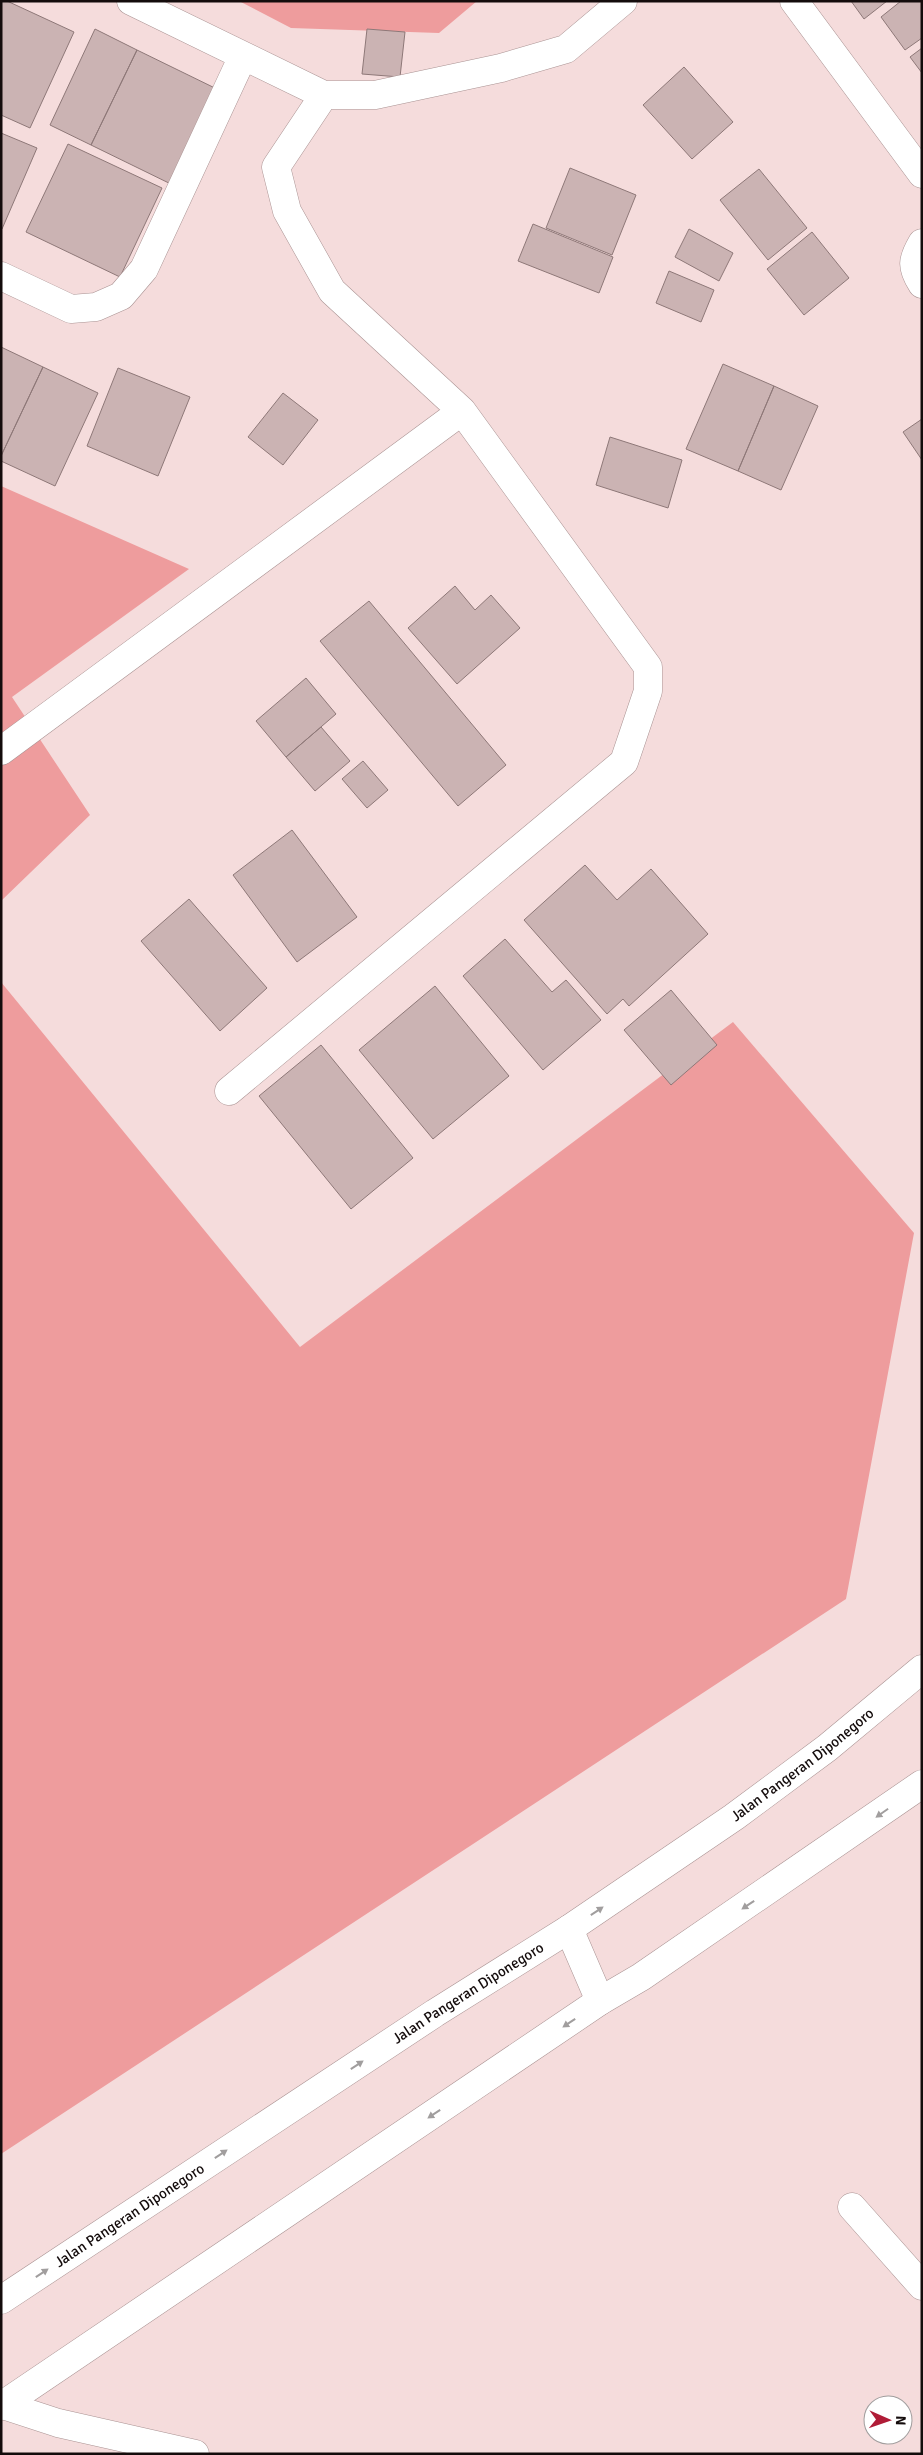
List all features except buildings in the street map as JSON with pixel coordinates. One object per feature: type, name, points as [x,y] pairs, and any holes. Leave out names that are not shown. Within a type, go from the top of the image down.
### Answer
[{"type":"main road","points":[[131,1],[324,95],[375,94],[501,68],[566,49],[623,1]]},
{"type":"main road","points":[[794,1],[922,174]]},
{"type":"main road","points":[[1,276],[71,310],[96,307],[121,296],[144,269],[243,56]]},
{"type":"main road","points":[[229,1091],[624,762],[648,691],[648,667],[462,411],[332,292],[287,211],[276,167],[324,95]]},
{"type":"main road","points":[[922,243],[913,262],[914,273],[922,284]]},
{"type":"main road","points":[[1,751],[462,411]]},
{"type":"main road","name":"Jalan Pangeran Diponegoro","points":[[1,2300],[435,2012],[569,1929],[734,1817],[827,1748],[922,1669]]},
{"type":"main road","points":[[2,2406],[600,2001],[658,1967],[922,1784]]},
{"type":"main road","points":[[569,1929],[600,2001]]},
{"type":"main road","points":[[852,2207],[922,2286]]},
{"type":"main road","points":[[2,2406],[58,2423],[195,2454]]},
{"type":"shaded area","points":[[239,1],[477,1],[439,33],[291,28]]},
{"type":"shaded area","points":[[1,486],[189,569],[12,697],[90,815],[1,901]]},
{"type":"shaded area","points":[[1,982],[300,1347],[733,1022],[914,1233],[846,1599],[1,2154]]}]
